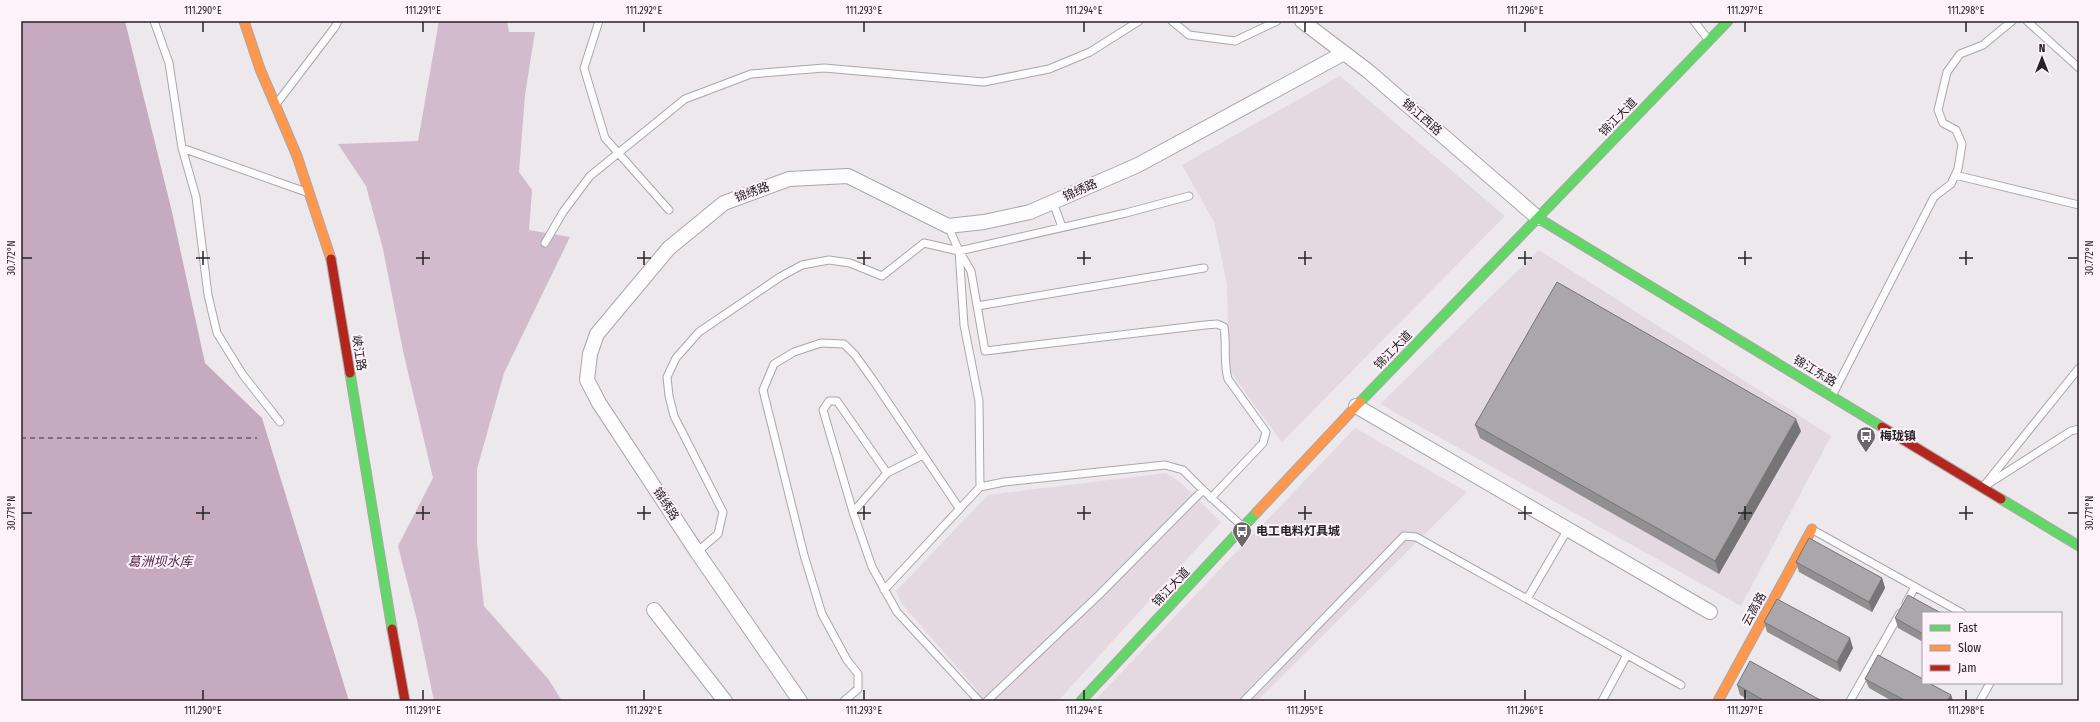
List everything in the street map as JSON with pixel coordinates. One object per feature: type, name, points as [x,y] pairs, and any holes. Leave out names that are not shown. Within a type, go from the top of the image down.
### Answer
[{"type":"main road","name":"峡江路","points":[[244,21],[260,69],[297,156],[333,264],[380,565],[405,701]]},
{"type":"main road","name":"锦江大道","points":[[1080,701],[1356,406],[1728,21]]},
{"type":"main road","name":"锦江东路","points":[[1538,218],[2079,546]]},
{"type":"main road","name":"云高路","points":[[1718,701],[1812,529]]},
{"type":"street","name":"锦江西路","points":[[1302,21],[1344,53],[1538,218]]},
{"type":"street","name":"锦绣路","points":[[800,701],[697,552],[599,403],[587,380],[590,354],[597,334],[669,248],[724,202],[789,179],[848,176],[948,226],[984,222],[1030,212],[1138,165],[1344,53]]},
{"type":"street","points":[[1356,406],[1710,612]]},
{"type":"street","points":[[654,610],[725,701]]},
{"type":"lane","points":[[154,21],[169,63],[182,148],[196,197],[208,295],[217,333],[243,374],[280,422]]},
{"type":"lane","points":[[275,105],[338,21]]},
{"type":"lane","points":[[599,21],[584,68],[605,138],[670,210]]},
{"type":"lane","points":[[545,243],[563,212],[590,176],[685,99],[752,74],[824,68],[984,82],[1049,69],[1090,52],[1139,21]]},
{"type":"lane","points":[[1172,21],[1189,35],[1235,41],[1277,21]]},
{"type":"lane","points":[[1694,21],[1709,40]]},
{"type":"lane","points":[[1832,396],[1934,197],[1951,184],[1955,175],[1962,144],[1956,130],[1943,123],[1938,110],[1948,72],[1960,54],[1983,45],[2012,21]]},
{"type":"lane","points":[[2027,21],[2079,68]]},
{"type":"lane","points":[[182,148],[310,193]]},
{"type":"lane","points":[[1955,175],[2079,205]]},
{"type":"lane","points":[[697,552],[718,534],[723,512],[674,416],[669,396],[667,377],[676,358],[699,332],[780,277],[802,264],[830,260],[850,263],[882,276],[924,243],[959,251],[1126,213],[1189,196]]},
{"type":"lane","points":[[1053,202],[1062,227]]},
{"type":"lane","points":[[948,226],[959,251],[971,271],[986,350],[1205,325],[1217,324],[1224,327],[1225,371],[1228,379],[1266,432],[1263,443],[1211,498]]},
{"type":"lane","points":[[959,251],[964,324],[979,401],[980,487]]},
{"type":"lane","points":[[977,306],[1204,268]]},
{"type":"lane","points":[[844,701],[858,689],[858,674],[847,660],[822,614],[804,555],[763,390],[774,364],[794,352],[821,343],[844,344],[864,368],[959,508]]},
{"type":"lane","points":[[1983,488],[2079,368]]},
{"type":"lane","points":[[887,473],[837,401],[829,401],[823,410],[853,512],[872,567],[897,612],[979,701]]},
{"type":"lane","points":[[1983,488],[2071,431],[2079,429]]},
{"type":"lane","points":[[853,512],[887,473],[923,455]]},
{"type":"lane","points":[[884,590],[980,487],[1004,482],[1165,465],[1183,470],[1243,527]]},
{"type":"lane","points":[[987,701],[1099,595],[1203,490]]},
{"type":"lane","points":[[1528,599],[1568,529]]},
{"type":"lane","points":[[1812,529],[1960,612]]},
{"type":"lane","points":[[1244,701],[1404,536],[1416,537],[1681,685]]},
{"type":"lane","points":[[1850,701],[1915,587]]},
{"type":"lane","points":[[1602,701],[1627,655]]},
{"type":"lane","points":[[1980,701],[1989,684]]},
{"type":"shaded area","points":[[439,21],[507,21],[509,32],[535,32],[525,95],[519,172],[532,190],[529,230],[570,237],[504,373],[477,469],[477,544],[484,606],[549,680],[562,701],[434,701],[417,620],[398,546],[433,478],[403,351],[383,249],[366,186],[338,144],[418,141]]},
{"type":"shaded area","points":[[1340,76],[1505,216],[1282,442],[1229,370],[1227,284],[1214,222],[1182,165]]},
{"type":"shaded area","points":[[1539,250],[1831,436],[1741,606],[1380,404]]},
{"type":"shaded area","points":[[1355,428],[1467,492],[1257,701],[1094,701]]},
{"type":"shaded area","points":[[1166,473],[1179,481],[1221,522],[1058,701],[968,701],[978,691],[902,604],[896,591],[988,495]]},
{"type":"water","name":"葛洲坝水库","points":[[21,21],[125,21],[172,212],[205,363],[262,418],[349,701],[21,701]]},
{"type":"building","points":[[1557,282],[1796,419],[1715,561],[1475,425]]},
{"type":"building","points":[[1809,538],[1882,578],[1869,602],[1796,562]]},
{"type":"building","points":[[1908,595],[1939,612],[1922,612],[1922,633],[1895,618]]},
{"type":"building","points":[[1777,599],[1850,638],[1837,662],[1764,622]]},
{"type":"building","points":[[1878,655],[1922,678],[1922,684],[1931,684],[1951,695],[1947,701],[1906,701],[1865,679]]},
{"type":"building","points":[[1750,661],[1822,701],[1765,701],[1737,685]]},
{"type":"ferry route","points":[[21,438],[257,438]]},
{"type":"traffic: fast","points":[[1360,402],[1728,21]]},
{"type":"traffic: fast","points":[[1538,218],[1882,427]]},
{"type":"traffic: fast","points":[[350,373],[392,629]]},
{"type":"traffic: fast","points":[[2001,499],[2079,546]]},
{"type":"traffic: fast","points":[[1081,701],[1257,512]]},
{"type":"traffic: slow","points":[[244,21],[260,69],[297,156],[331,259]]},
{"type":"traffic: slow","points":[[1257,512],[1360,402]]},
{"type":"traffic: slow","points":[[1718,701],[1812,529]]},
{"type":"traffic: jam","points":[[331,259],[350,373]]},
{"type":"traffic: jam","points":[[1882,427],[2001,499]]},
{"type":"traffic: jam","points":[[392,629],[405,701]]},
{"type":"place","name":"梅珑镇","points":[[1866,453]]},
{"type":"place","name":"电工电料灯具城","points":[[1242,548]]}]
